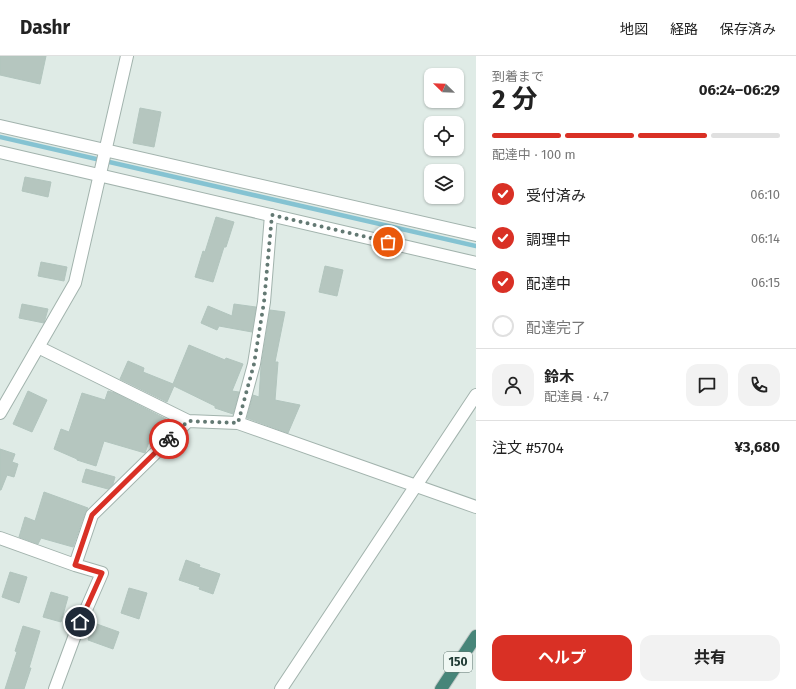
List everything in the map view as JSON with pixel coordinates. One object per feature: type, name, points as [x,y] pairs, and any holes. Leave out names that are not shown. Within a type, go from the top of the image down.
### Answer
[{"type":"highway","name":"150","points":[[441,689],[476,636]]},
{"type":"street","points":[[0,413],[75,283],[127,56]]},
{"type":"street","points":[[0,126],[102,162],[272,215],[476,263]]},
{"type":"street","points":[[0,152],[102,162],[476,235]]},
{"type":"street","points":[[238,423],[254,364],[264,302],[272,215]]},
{"type":"street","points":[[38,347],[188,421],[238,423],[476,507]]},
{"type":"street","points":[[281,689],[476,395]]},
{"type":"street","points":[[75,565],[92,515],[188,421]]},
{"type":"street","points":[[0,538],[102,573],[75,635],[55,689]]},
{"type":"building","points":[[0,56],[46,56],[40,84],[0,75]]},
{"type":"building","points":[[140,108],[161,112],[154,147],[133,143]]},
{"type":"building","points":[[25,177],[51,182],[48,197],[22,191]]},
{"type":"building","points":[[216,217],[234,222],[213,282],[195,277]]},
{"type":"building","points":[[41,262],[67,267],[64,281],[38,276]]},
{"type":"building","points":[[325,266],[343,270],[337,296],[319,292]]},
{"type":"building","points":[[22,304],[48,309],[44,323],[19,318]]},
{"type":"building","points":[[234,304],[256,307],[252,332],[219,326],[217,330],[201,323],[208,306],[232,316]]},
{"type":"building","points":[[270,310],[285,312],[275,362],[278,362],[275,400],[300,405],[288,433],[247,418],[253,395],[259,397],[261,367]]},
{"type":"building","points":[[189,345],[225,360],[226,358],[243,364],[232,391],[239,392],[233,414],[215,408],[215,406],[174,386],[167,402],[120,379],[128,361],[144,368],[143,372],[173,384]]},
{"type":"building","points":[[28,391],[47,400],[32,432],[13,424]]},
{"type":"building","points":[[108,391],[115,393],[168,420],[162,436],[159,439],[151,436],[145,453],[104,441],[96,466],[77,460],[54,449],[61,429],[69,432],[82,393],[105,400]]},
{"type":"building","points":[[0,449],[15,454],[12,462],[18,464],[14,477],[7,475],[1,490],[0,490]]},
{"type":"building","points":[[86,469],[115,477],[113,484],[108,489],[82,482]]},
{"type":"building","points":[[44,492],[88,508],[73,547],[41,538],[38,544],[19,537],[25,517],[35,521]]},
{"type":"building","points":[[186,560],[200,565],[199,567],[220,574],[213,594],[199,589],[200,587],[179,580]]},
{"type":"building","points":[[10,572],[27,577],[19,603],[2,597]]},
{"type":"building","points":[[129,588],[147,593],[139,619],[121,613]]},
{"type":"building","points":[[51,592],[68,597],[61,622],[43,617]]},
{"type":"building","points":[[94,623],[119,632],[113,649],[88,640]]},
{"type":"building","points":[[23,626],[40,631],[29,668],[31,668],[24,689],[5,689],[17,652],[15,651]]},
{"type":"waterway","points":[[0,137],[476,246]]},
{"type":"way so far","points":[[169,439],[188,421],[238,423],[254,364],[264,302],[272,215],[388,242]]},
{"type":"route","points":[[80,622],[102,573],[75,565],[92,515],[169,439]]}]
